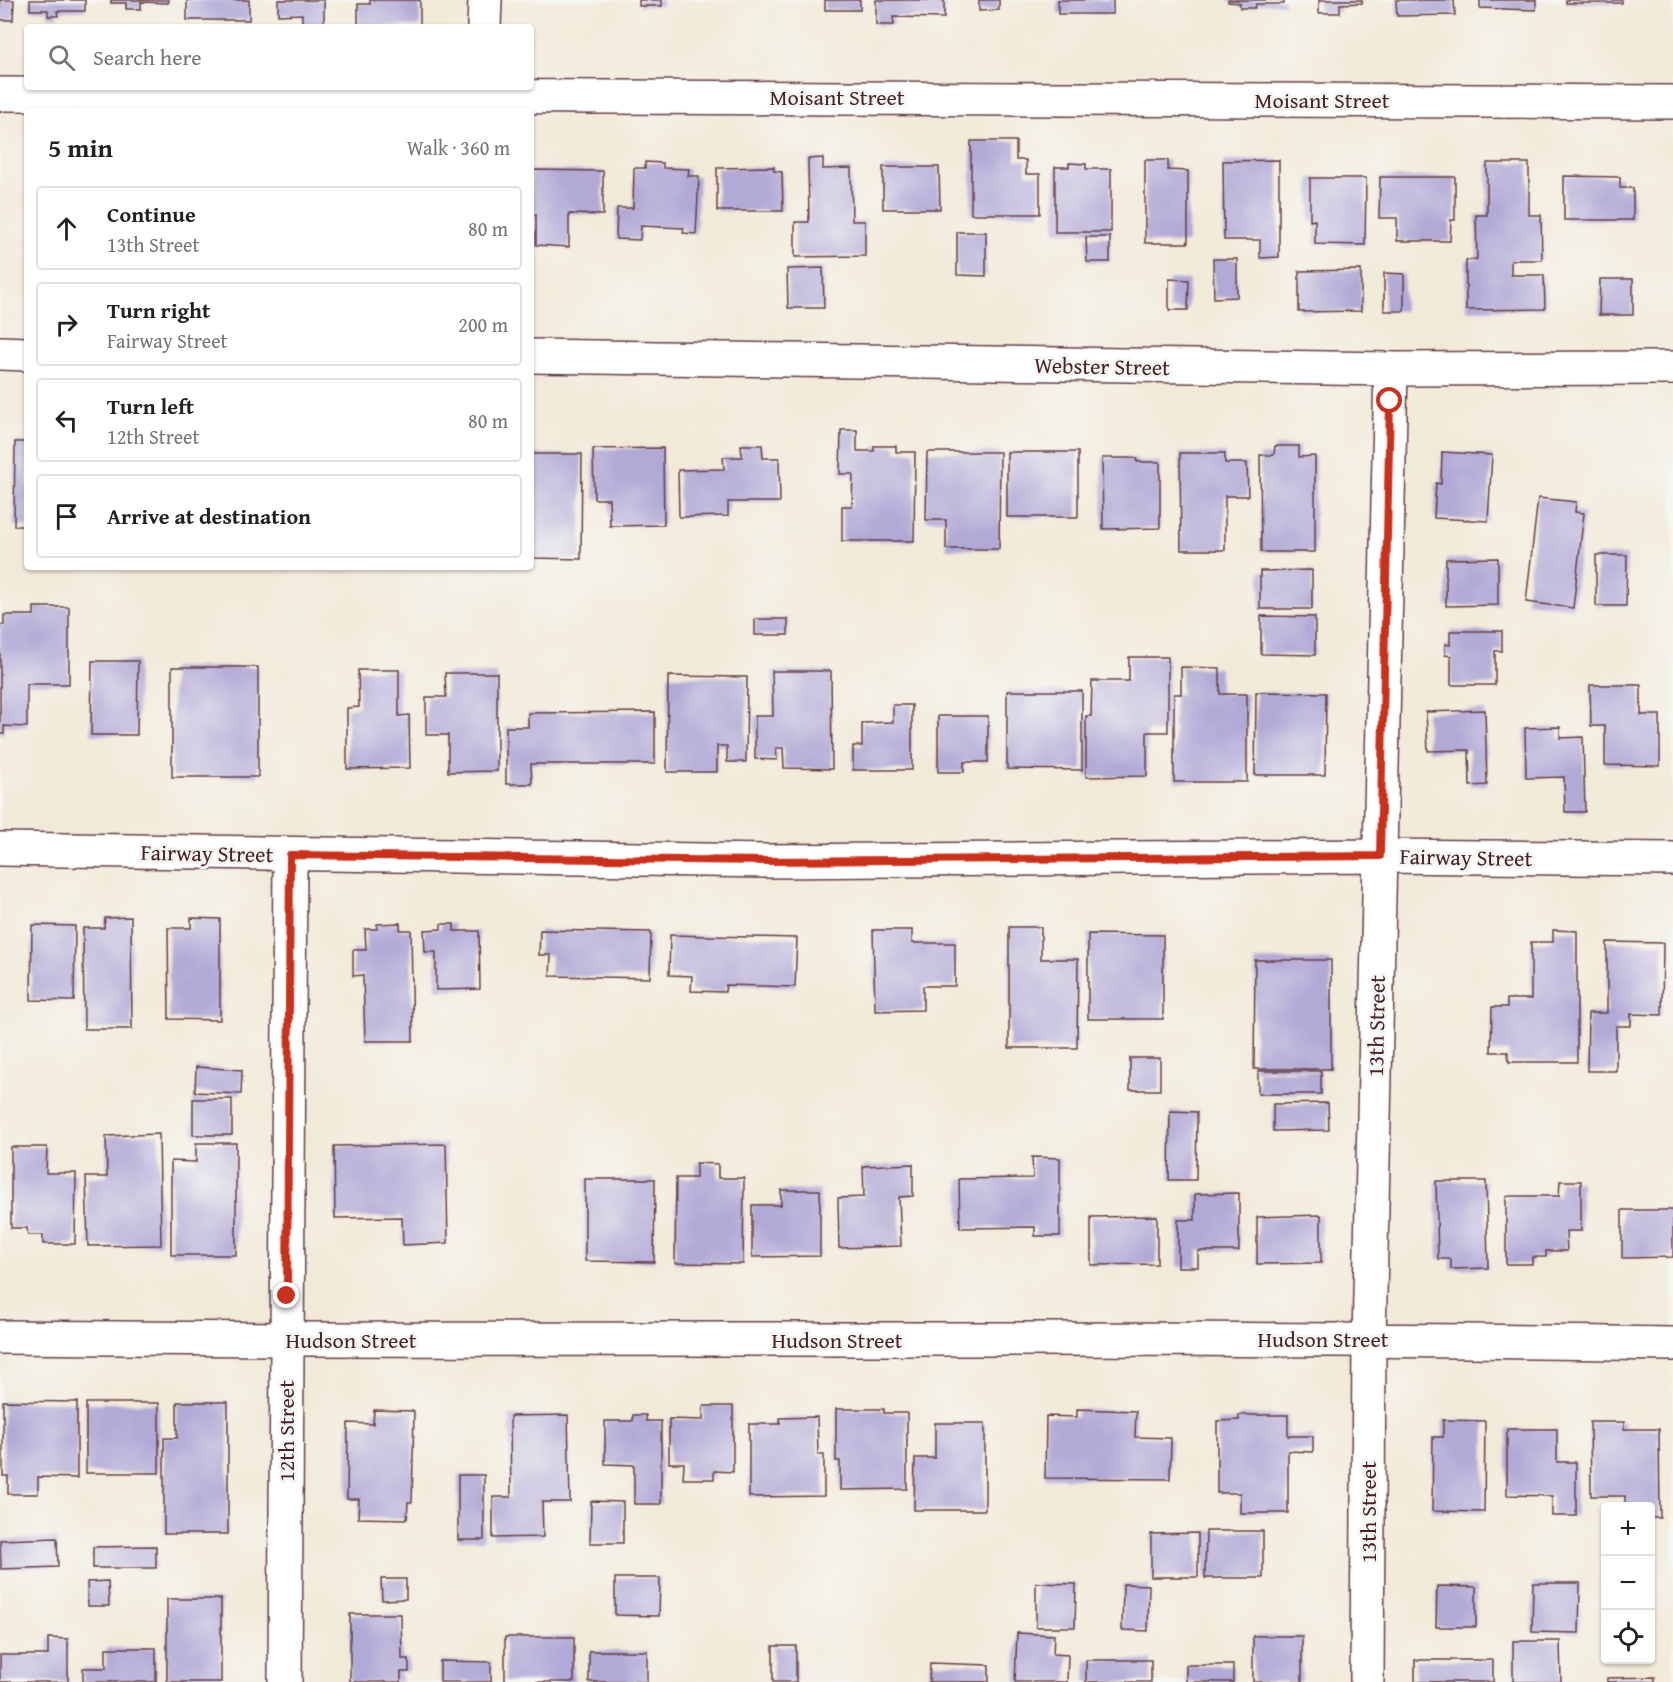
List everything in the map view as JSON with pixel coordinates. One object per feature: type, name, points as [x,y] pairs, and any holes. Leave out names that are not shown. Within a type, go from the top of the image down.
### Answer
[{"type":"street","points":[[484,0],[484,24]]},
{"type":"street","name":"Moisant Street","points":[[0,94],[1673,102]]},
{"type":"street","points":[[0,354],[24,354]]},
{"type":"street","name":"Webster Street","points":[[534,356],[1391,369],[1673,368]]},
{"type":"street","name":"13th Street","points":[[1367,1682],[1369,1339],[1391,369]]},
{"type":"street","name":"Fairway Street","points":[[0,849],[766,861],[1380,856],[1673,859]]},
{"type":"street","name":"12th Street","points":[[285,1682],[290,855]]},
{"type":"street","name":"Hudson Street","points":[[0,1337],[287,1340],[1369,1339],[1673,1344]]},
{"type":"building","points":[[0,0],[14,0],[13,20],[0,20]]},
{"type":"building","points":[[30,0],[85,0],[85,11],[57,11],[58,16],[48,16],[48,10],[30,10]]},
{"type":"building","points":[[111,0],[169,0],[168,3],[141,2],[141,9],[126,9],[126,3],[111,3]]},
{"type":"building","points":[[187,0],[249,0],[249,20],[187,20]]},
{"type":"building","points":[[278,0],[324,0],[324,24],[302,24],[302,14],[278,15]]},
{"type":"building","points":[[370,0],[420,0],[420,24],[358,24],[358,4],[370,4]]},
{"type":"building","points":[[639,0],[662,0],[662,6],[639,6]]},
{"type":"building","points":[[825,0],[860,0],[860,10],[825,10]]},
{"type":"building","points":[[876,0],[944,0],[944,18],[893,17],[894,25],[876,25]]},
{"type":"building","points":[[979,0],[999,0],[999,10],[979,11]]},
{"type":"building","points":[[1058,0],[1113,0],[1113,14],[1058,14]]},
{"type":"building","points":[[1228,0],[1284,0],[1284,4],[1256,4],[1255,8],[1240,8],[1240,3],[1228,2]]},
{"type":"building","points":[[1319,0],[1362,0],[1362,3],[1340,4],[1340,13],[1319,13]]},
{"type":"building","points":[[1396,0],[1454,0],[1455,15],[1397,16]]},
{"type":"building","points":[[1480,0],[1536,0],[1536,10],[1480,8]]},
{"type":"building","points":[[1566,0],[1622,0],[1622,3],[1566,3]]},
{"type":"building","points":[[971,141],[1016,141],[1016,160],[1026,160],[1026,174],[1040,174],[1040,214],[971,214]]},
{"type":"building","points":[[823,158],[823,169],[851,168],[852,221],[865,221],[865,256],[795,257],[795,222],[809,222],[808,159]]},
{"type":"building","points":[[1145,160],[1168,160],[1168,170],[1188,171],[1188,243],[1145,243]]},
{"type":"building","points":[[1279,160],[1279,257],[1260,258],[1260,240],[1224,240],[1223,161]]},
{"type":"building","points":[[645,162],[663,163],[663,168],[689,169],[688,176],[699,176],[696,234],[683,233],[684,228],[641,226],[640,240],[616,239],[617,208],[633,208],[634,168],[645,168]]},
{"type":"building","points":[[1069,163],[1086,164],[1086,169],[1111,169],[1111,232],[1055,232],[1055,167],[1069,167]]},
{"type":"building","points":[[1487,163],[1529,163],[1529,215],[1541,215],[1542,260],[1511,260],[1511,275],[1544,275],[1545,309],[1466,310],[1466,260],[1477,259],[1476,215],[1487,215]]},
{"type":"building","points":[[774,167],[774,171],[782,172],[783,211],[717,211],[717,168]]},
{"type":"building","points":[[883,167],[939,167],[940,209],[883,209]]},
{"type":"building","points":[[534,170],[603,171],[603,215],[569,214],[569,247],[536,245],[536,215],[534,215]]},
{"type":"building","points":[[1564,176],[1620,177],[1620,188],[1633,188],[1633,220],[1564,220]]},
{"type":"building","points":[[1380,177],[1455,177],[1455,220],[1451,220],[1450,241],[1397,241],[1397,218],[1379,218]]},
{"type":"building","points":[[1310,178],[1366,178],[1365,245],[1315,244],[1315,220],[1310,221]]},
{"type":"building","points":[[957,232],[986,232],[986,276],[957,275]]},
{"type":"building","points":[[1086,237],[1110,237],[1110,262],[1087,262]]},
{"type":"building","points":[[1213,259],[1237,259],[1237,297],[1214,298]]},
{"type":"building","points":[[823,268],[824,308],[788,308],[787,269]]},
{"type":"building","points":[[1361,270],[1361,311],[1299,312],[1299,271]]},
{"type":"building","points":[[1384,273],[1404,274],[1404,311],[1384,311]]},
{"type":"building","points":[[1169,279],[1189,280],[1188,310],[1169,310]]},
{"type":"building","points":[[1600,279],[1633,279],[1633,315],[1599,315]]},
{"type":"building","points":[[841,430],[857,430],[857,451],[874,451],[874,446],[896,446],[896,452],[915,452],[914,541],[842,541],[842,506],[852,506],[853,474],[840,474]]},
{"type":"building","points":[[15,442],[24,442],[24,526],[14,526]]},
{"type":"building","points":[[741,445],[762,445],[763,458],[779,458],[780,502],[728,502],[728,516],[679,517],[678,470],[724,469],[723,457],[742,457]]},
{"type":"building","points":[[1275,446],[1299,446],[1299,457],[1315,456],[1315,552],[1261,552],[1260,455],[1274,455]]},
{"type":"building","points":[[663,448],[664,525],[610,526],[609,499],[594,499],[593,449]]},
{"type":"building","points":[[927,452],[1000,452],[999,549],[946,549],[946,520],[926,520]]},
{"type":"building","points":[[1007,452],[1078,452],[1078,517],[1007,517]]},
{"type":"building","points":[[1442,452],[1492,455],[1488,521],[1434,518],[1436,483],[1441,484]]},
{"type":"building","points":[[1180,453],[1225,453],[1225,463],[1247,463],[1248,496],[1225,496],[1225,550],[1181,550]]},
{"type":"building","points":[[534,454],[582,454],[581,559],[534,558]]},
{"type":"building","points":[[1102,458],[1137,458],[1137,462],[1160,462],[1160,528],[1103,529]]},
{"type":"building","points":[[1538,498],[1576,502],[1575,512],[1584,513],[1573,608],[1526,602]]},
{"type":"building","points":[[1596,555],[1627,555],[1626,606],[1596,606]]},
{"type":"building","points":[[1498,558],[1498,605],[1446,606],[1446,559]]},
{"type":"building","points":[[1312,570],[1312,609],[1260,609],[1260,571]]},
{"type":"building","points":[[34,607],[69,607],[69,684],[27,684],[27,727],[4,726],[4,734],[0,734],[0,625],[4,625],[4,615],[34,615]]},
{"type":"building","points":[[1261,616],[1315,617],[1315,655],[1261,654]]},
{"type":"building","points":[[755,619],[788,619],[788,635],[755,635]]},
{"type":"building","points":[[1450,631],[1502,631],[1502,651],[1495,651],[1495,685],[1451,685],[1451,656],[1445,655],[1445,644],[1450,645]]},
{"type":"building","points":[[1129,657],[1168,657],[1168,732],[1147,732],[1147,776],[1086,777],[1086,716],[1091,716],[1092,681],[1129,681]]},
{"type":"building","points":[[92,661],[138,661],[137,735],[91,735]]},
{"type":"building","points":[[172,667],[258,667],[258,777],[172,777]]},
{"type":"building","points":[[1181,667],[1220,668],[1220,694],[1247,694],[1247,782],[1174,782],[1174,694],[1181,694]]},
{"type":"building","points":[[358,670],[399,670],[399,716],[409,715],[410,768],[347,769],[347,708],[359,707]]},
{"type":"building","points":[[772,671],[831,671],[832,769],[784,768],[783,748],[776,748],[777,760],[755,759],[755,716],[773,716]]},
{"type":"building","points":[[445,673],[497,673],[497,771],[448,772],[448,735],[426,735],[426,697],[446,697]]},
{"type":"building","points":[[668,676],[747,677],[746,762],[727,762],[727,746],[717,746],[717,772],[667,772]]},
{"type":"building","points":[[1590,685],[1641,685],[1641,715],[1660,715],[1660,766],[1605,765],[1605,726],[1591,726]]},
{"type":"building","points":[[1007,691],[1082,691],[1082,770],[1007,769]]},
{"type":"building","points":[[1256,692],[1326,693],[1325,775],[1255,775]]},
{"type":"building","points":[[893,705],[912,705],[912,770],[853,770],[853,746],[862,746],[862,723],[893,722]]},
{"type":"building","points":[[1485,710],[1487,785],[1470,786],[1469,750],[1428,751],[1426,712]]},
{"type":"building","points":[[655,712],[655,764],[531,764],[532,784],[506,784],[506,727],[528,727],[528,713]]},
{"type":"building","points":[[938,716],[988,716],[988,762],[964,762],[964,772],[938,772]]},
{"type":"building","points":[[1560,727],[1560,738],[1583,737],[1585,812],[1565,812],[1564,777],[1526,778],[1525,728]]},
{"type":"building","points":[[131,917],[132,1029],[84,1029],[83,928],[104,928],[105,918]]},
{"type":"building","points":[[191,918],[220,919],[220,1020],[169,1019],[168,928],[191,928]]},
{"type":"building","points":[[400,923],[400,930],[411,930],[413,1041],[365,1041],[363,975],[353,976],[353,950],[366,950],[365,929],[377,929],[377,924]]},
{"type":"building","points":[[441,924],[454,924],[454,931],[479,931],[480,989],[436,990],[436,952],[425,952],[424,930],[441,929]]},
{"type":"building","points":[[32,925],[75,926],[74,1001],[31,1000]]},
{"type":"building","points":[[1009,927],[1041,927],[1041,959],[1078,959],[1077,1048],[1009,1048]]},
{"type":"building","points":[[540,930],[651,932],[650,978],[550,976],[551,955],[539,955]]},
{"type":"building","points":[[873,930],[912,930],[912,943],[955,943],[955,986],[923,986],[923,1010],[875,1011]]},
{"type":"building","points":[[1553,930],[1577,931],[1577,1062],[1509,1062],[1508,1052],[1491,1052],[1492,1007],[1507,1007],[1507,999],[1531,999],[1531,942],[1553,942]]},
{"type":"building","points":[[1088,934],[1163,935],[1163,1019],[1088,1019]]},
{"type":"building","points":[[670,935],[797,938],[795,987],[726,985],[725,992],[691,991],[692,976],[669,975]]},
{"type":"building","points":[[1607,942],[1663,943],[1662,1015],[1631,1014],[1631,1026],[1616,1026],[1616,1071],[1587,1071],[1588,1013],[1607,1013]]},
{"type":"building","points":[[1255,960],[1331,960],[1331,1069],[1254,1069]]},
{"type":"building","points":[[1130,1058],[1160,1058],[1160,1090],[1130,1090]]},
{"type":"building","points":[[196,1067],[242,1070],[241,1094],[195,1092]]},
{"type":"building","points":[[1258,1071],[1321,1071],[1321,1094],[1258,1094]]},
{"type":"building","points":[[193,1099],[232,1099],[232,1135],[193,1135]]},
{"type":"building","points":[[1328,1103],[1329,1130],[1273,1131],[1273,1104]]},
{"type":"building","points":[[1170,1111],[1197,1112],[1196,1180],[1169,1180]]},
{"type":"building","points":[[159,1134],[161,1245],[88,1246],[86,1177],[107,1177],[106,1136]]},
{"type":"building","points":[[196,1143],[236,1143],[236,1255],[171,1255],[171,1161],[196,1162]]},
{"type":"building","points":[[446,1144],[448,1243],[403,1245],[402,1217],[335,1218],[334,1146]]},
{"type":"building","points":[[11,1147],[47,1147],[46,1173],[76,1173],[75,1244],[43,1244],[43,1235],[28,1235],[27,1228],[11,1228]]},
{"type":"building","points":[[1032,1157],[1060,1158],[1060,1236],[1035,1236],[1035,1227],[960,1228],[959,1179],[1033,1178]]},
{"type":"building","points":[[696,1163],[718,1164],[718,1178],[744,1178],[743,1264],[675,1263],[676,1178],[696,1178]]},
{"type":"building","points":[[913,1164],[913,1196],[899,1197],[901,1246],[839,1248],[838,1198],[864,1197],[863,1166]]},
{"type":"building","points":[[585,1179],[655,1179],[654,1262],[585,1261]]},
{"type":"building","points":[[1436,1181],[1486,1181],[1488,1268],[1451,1269],[1451,1259],[1438,1259]]},
{"type":"building","points":[[1560,1181],[1581,1181],[1581,1231],[1566,1231],[1567,1251],[1546,1251],[1546,1257],[1532,1257],[1532,1264],[1506,1264],[1506,1196],[1559,1196]]},
{"type":"building","points":[[781,1190],[820,1190],[820,1256],[752,1257],[752,1205],[781,1205]]},
{"type":"building","points":[[1239,1193],[1239,1251],[1198,1251],[1198,1267],[1178,1267],[1178,1220],[1195,1220],[1195,1194]]},
{"type":"building","points":[[1622,1210],[1673,1210],[1673,1257],[1622,1258]]},
{"type":"building","points":[[1321,1215],[1321,1263],[1257,1264],[1257,1217]]},
{"type":"building","points":[[1157,1216],[1157,1264],[1091,1265],[1091,1217]]},
{"type":"building","points":[[3,1401],[77,1402],[77,1478],[38,1477],[38,1494],[8,1494],[8,1476],[3,1476]]},
{"type":"building","points":[[177,1402],[228,1402],[228,1534],[164,1534],[164,1438],[177,1438]]},
{"type":"building","points":[[86,1403],[159,1403],[159,1473],[86,1473]]},
{"type":"building","points":[[703,1406],[733,1406],[733,1472],[714,1471],[714,1479],[683,1479],[684,1463],[669,1463],[669,1419],[703,1420]]},
{"type":"building","points":[[836,1409],[884,1409],[884,1413],[907,1413],[907,1489],[840,1490],[840,1461],[836,1461]]},
{"type":"building","points":[[1077,1409],[1136,1411],[1135,1437],[1171,1438],[1170,1479],[1045,1478],[1046,1416],[1077,1417]]},
{"type":"building","points":[[374,1410],[414,1411],[412,1502],[408,1502],[407,1519],[358,1518],[359,1499],[347,1499],[348,1423],[373,1424]]},
{"type":"building","points":[[568,1415],[570,1502],[542,1502],[543,1537],[493,1538],[493,1497],[511,1497],[510,1416]]},
{"type":"building","points":[[633,1415],[646,1415],[646,1421],[661,1421],[661,1504],[634,1504],[634,1465],[605,1464],[605,1421],[633,1421]]},
{"type":"building","points":[[1239,1415],[1288,1415],[1288,1436],[1313,1436],[1313,1452],[1288,1451],[1288,1513],[1240,1513],[1240,1493],[1217,1493],[1217,1421],[1239,1420]]},
{"type":"building","points":[[817,1417],[818,1455],[824,1455],[824,1496],[749,1497],[749,1424],[780,1424],[780,1418]]},
{"type":"building","points":[[1443,1420],[1485,1421],[1484,1512],[1432,1511],[1433,1437],[1443,1437]]},
{"type":"building","points":[[1590,1422],[1624,1422],[1624,1429],[1659,1429],[1660,1518],[1655,1518],[1655,1502],[1625,1502],[1625,1496],[1591,1496]]},
{"type":"building","points":[[935,1423],[985,1423],[985,1510],[914,1510],[915,1458],[935,1458]]},
{"type":"building","points":[[1507,1429],[1557,1429],[1557,1462],[1576,1462],[1576,1516],[1552,1516],[1552,1496],[1507,1495]]},
{"type":"building","points":[[458,1475],[484,1475],[484,1540],[458,1540]]},
{"type":"building","points":[[591,1501],[623,1502],[623,1543],[590,1543]]},
{"type":"building","points":[[1206,1531],[1263,1531],[1263,1578],[1205,1578]]},
{"type":"building","points":[[1198,1533],[1198,1577],[1151,1577],[1151,1534]]},
{"type":"building","points":[[57,1538],[58,1567],[1,1569],[0,1540]]},
{"type":"building","points":[[156,1546],[156,1568],[93,1568],[93,1547]]},
{"type":"building","points":[[615,1578],[660,1578],[659,1616],[615,1615]]},
{"type":"building","points":[[381,1579],[406,1579],[406,1599],[382,1600]]},
{"type":"building","points":[[108,1581],[109,1606],[88,1606],[87,1582]]},
{"type":"building","points":[[1036,1583],[1076,1584],[1075,1627],[1036,1627]]},
{"type":"building","points":[[1533,1583],[1580,1583],[1579,1633],[1532,1632]]},
{"type":"building","points":[[1123,1584],[1149,1585],[1148,1631],[1122,1630]]},
{"type":"building","points":[[1437,1586],[1476,1587],[1476,1627],[1436,1627]]},
{"type":"building","points":[[167,1599],[221,1599],[221,1682],[167,1682]]},
{"type":"building","points":[[350,1614],[401,1614],[402,1659],[409,1659],[409,1672],[401,1672],[401,1682],[350,1682]]},
{"type":"building","points":[[1017,1633],[1054,1635],[1053,1654],[1068,1655],[1067,1682],[1015,1682]]},
{"type":"building","points":[[1253,1636],[1302,1636],[1302,1682],[1253,1682]]},
{"type":"building","points":[[505,1637],[574,1637],[574,1682],[505,1682]]},
{"type":"building","points":[[48,1638],[68,1639],[68,1682],[0,1682],[0,1655],[48,1655]]},
{"type":"building","points":[[1513,1641],[1560,1641],[1561,1682],[1513,1682]]},
{"type":"building","points":[[773,1646],[796,1646],[796,1682],[773,1682]]},
{"type":"building","points":[[106,1648],[156,1648],[156,1682],[83,1682],[83,1668],[106,1668]]},
{"type":"building","points":[[589,1651],[647,1651],[647,1682],[589,1682]]},
{"type":"building","points":[[1086,1660],[1151,1660],[1151,1682],[1086,1682]]},
{"type":"building","points":[[1415,1660],[1493,1660],[1493,1682],[1415,1682]]},
{"type":"building","points":[[440,1661],[491,1662],[491,1682],[440,1682]]},
{"type":"building","points":[[930,1663],[989,1665],[989,1682],[929,1682]]},
{"type":"building","points":[[1186,1665],[1233,1665],[1233,1682],[1186,1682]]},
{"type":"building","points":[[1655,1677],[1655,1682],[1607,1682],[1607,1678]]},
{"type":"route","points":[[287,1296],[290,855],[766,861],[1380,856],[1390,401]]}]
